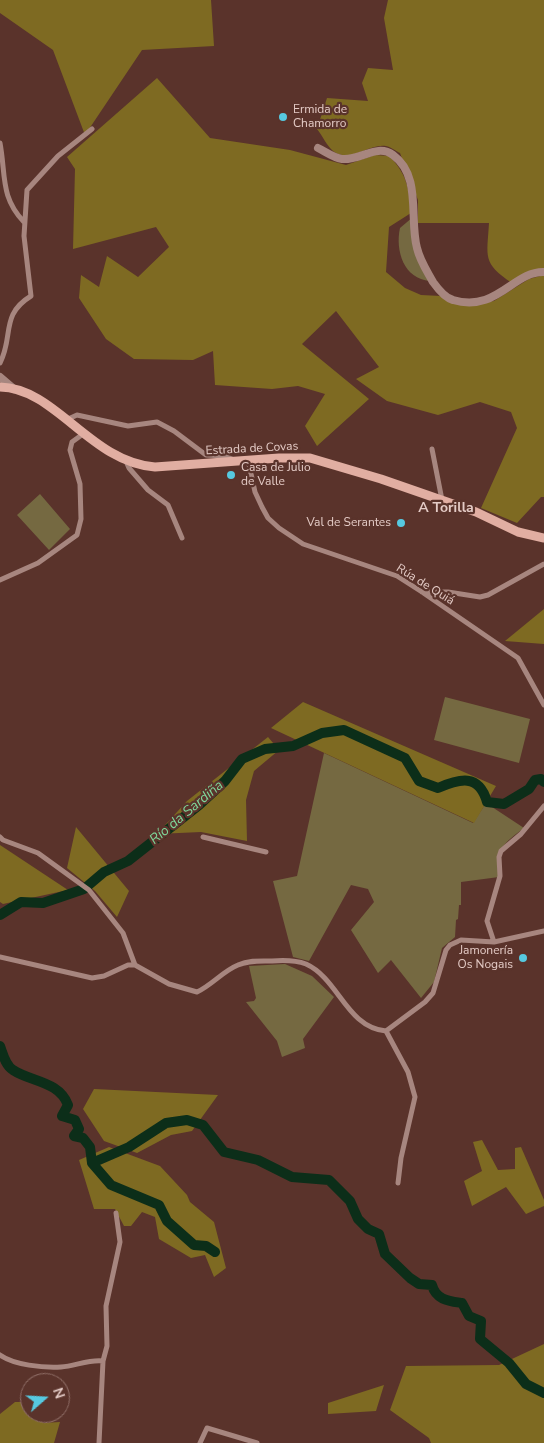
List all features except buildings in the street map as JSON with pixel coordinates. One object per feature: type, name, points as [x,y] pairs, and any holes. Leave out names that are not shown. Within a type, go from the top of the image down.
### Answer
[{"type":"main road","name":"Estrada de Covas","points":[[0,388],[16,390],[35,398],[83,434],[126,461],[138,466],[155,467],[248,460],[310,458],[372,476],[476,512],[518,532],[544,538]]},
{"type":"street","points":[[0,363],[5,354],[10,315],[31,296],[24,222],[27,190],[58,156],[92,129]]},
{"type":"street","points":[[0,143],[6,196],[16,214],[24,222]]},
{"type":"street","points":[[318,148],[341,159],[382,150],[392,154],[403,164],[413,198],[417,247],[424,267],[435,285],[452,300],[472,302],[495,297],[529,274],[544,272]]},
{"type":"street","points":[[0,378],[0,388]]},
{"type":"street","points":[[0,378],[16,390]]},
{"type":"street","points":[[66,420],[77,415],[128,426],[157,422],[174,431],[206,455],[225,456],[236,461]]},
{"type":"street","points":[[0,580],[38,563],[76,535],[80,518],[80,484],[70,450],[72,442],[83,434]]},
{"type":"street","points":[[432,449],[442,500]]},
{"type":"street","name":"Rúa de Quiá","points":[[248,460],[258,499],[268,518],[279,528],[303,544],[397,576],[422,592],[518,658],[544,705]]},
{"type":"street","points":[[126,461],[148,490],[168,504],[182,538]]},
{"type":"street","points":[[422,592],[448,592],[480,597],[488,595],[544,564]]},
{"type":"street","points":[[494,942],[487,921],[500,876],[498,857],[501,851],[521,834],[544,806]]},
{"type":"street","points":[[0,837],[38,853],[89,890],[123,933],[135,965]]},
{"type":"street","points":[[203,837],[266,852]]},
{"type":"street","points":[[0,957],[92,978],[104,976],[128,965],[135,965],[169,984],[197,992],[226,972],[248,961],[295,961],[317,971],[355,1017],[379,1030],[386,1031],[425,1002],[433,993],[446,950],[450,945],[462,940],[494,942],[544,931]]},
{"type":"street","points":[[386,1031],[408,1072],[415,1097],[401,1158],[398,1183]]},
{"type":"street","points":[[99,1443],[104,1361],[107,1346],[108,1298],[120,1242],[116,1213]]},
{"type":"street","points":[[0,1355],[19,1362],[60,1367],[104,1361]]},
{"type":"street","points":[[200,1443],[207,1428],[257,1443]]},
{"type":"shaded area","points":[[0,0],[211,0],[214,46],[142,50],[85,135],[53,50],[0,13]]},
{"type":"shaded area","points":[[388,0],[544,0],[544,270],[512,283],[495,270],[488,258],[489,223],[418,223],[418,200],[400,153],[388,147],[380,146],[353,154],[339,154],[331,149],[317,129],[327,98],[368,101],[362,83],[368,68],[393,70],[384,18]]},
{"type":"shaded area","points":[[157,78],[210,138],[290,150],[346,165],[375,155],[389,156],[400,169],[406,182],[411,213],[389,227],[386,272],[405,288],[421,295],[441,296],[474,304],[494,301],[529,279],[544,275],[544,497],[541,497],[517,523],[481,508],[517,428],[511,412],[480,402],[438,415],[387,401],[356,379],[379,367],[336,311],[302,344],[369,399],[317,446],[305,426],[325,394],[298,386],[272,389],[215,385],[213,351],[193,360],[134,359],[106,339],[79,298],[81,275],[99,287],[107,256],[138,277],[169,247],[156,227],[73,249],[75,169],[67,157]]},
{"type":"shaded area","points":[[413,217],[413,236],[430,281],[414,275],[403,262],[400,254],[400,228]]},
{"type":"shaded area","points":[[40,494],[70,529],[49,550],[17,515]]},
{"type":"shaded area","points":[[544,609],[544,644],[505,641]]},
{"type":"shaded area","points":[[445,697],[530,719],[519,763],[434,740]]},
{"type":"shaded area","points":[[303,702],[496,786],[474,823],[271,728]]},
{"type":"shaded area","points":[[268,737],[279,750],[254,771],[246,800],[247,841],[201,832],[157,834],[187,801]]},
{"type":"shaded area","points":[[324,753],[473,823],[486,803],[524,828],[502,848],[498,860],[499,877],[461,882],[461,905],[459,905],[458,919],[456,920],[455,937],[442,948],[434,982],[421,998],[391,960],[378,973],[351,930],[374,902],[368,889],[351,885],[309,961],[293,957],[273,881],[297,876]]},
{"type":"shaded area","points":[[76,827],[129,891],[117,917],[95,891],[67,868]]},
{"type":"shaded area","points":[[0,845],[68,890],[3,904],[0,902]]},
{"type":"shaded area","points":[[285,964],[312,976],[334,997],[303,1039],[305,1048],[282,1057],[277,1041],[246,1002],[254,1001],[256,998],[249,966]]},
{"type":"shaded area","points":[[94,1089],[218,1095],[192,1131],[171,1135],[137,1153],[104,1141],[83,1109]]},
{"type":"shaded area","points":[[482,1140],[498,1170],[515,1169],[515,1148],[521,1147],[544,1200],[544,1206],[526,1214],[506,1187],[472,1206],[464,1181],[482,1171],[473,1142]]},
{"type":"shaded area","points":[[109,1147],[160,1166],[187,1195],[190,1202],[214,1222],[226,1268],[214,1277],[205,1255],[191,1258],[159,1239],[155,1217],[142,1212],[131,1226],[124,1226],[115,1209],[94,1209],[79,1160]]},
{"type":"shaded area","points":[[544,1344],[544,1443],[431,1443],[429,1438],[390,1410],[406,1366],[499,1365]]},
{"type":"shaded area","points":[[384,1385],[376,1411],[328,1414],[328,1403]]},
{"type":"shaded area","points":[[15,1402],[20,1402],[20,1423],[60,1423],[54,1443],[0,1443],[0,1414]]},
{"type":"waterway","name":"Río da Sardiña","points":[[0,915],[21,902],[43,903],[84,889],[104,872],[128,861],[199,805],[225,781],[242,759],[265,749],[293,746],[322,733],[344,730],[405,758],[419,781],[438,788],[453,782],[474,782],[479,786],[487,802],[504,804],[529,789],[535,780],[541,779],[544,782]]},
{"type":"waterway","points":[[0,1046],[10,1068],[44,1083],[64,1097],[68,1105],[62,1116],[75,1120],[79,1129],[74,1136],[83,1138],[90,1147],[92,1163],[111,1185],[159,1205],[167,1221],[194,1245],[206,1246],[215,1252]]},
{"type":"waterway","points":[[92,1163],[129,1147],[166,1123],[187,1120],[203,1125],[224,1152],[258,1160],[292,1177],[329,1180],[350,1201],[358,1219],[368,1229],[379,1234],[385,1254],[419,1284],[432,1285],[440,1297],[462,1303],[469,1316],[481,1321],[480,1339],[509,1363],[526,1384],[544,1393]]},
{"type":"place","name":"Ermida de Chamorro","points":[[283,117]]},
{"type":"place","name":"Casa de Julio de Valle","points":[[231,475]]},
{"type":"place","name":"Val de Serantes","points":[[401,523]]},
{"type":"place","name":"Jamonería Os Nogais","points":[[523,958]]},
{"type":"district","name":"A Torilla","points":[[446,509]]}]
